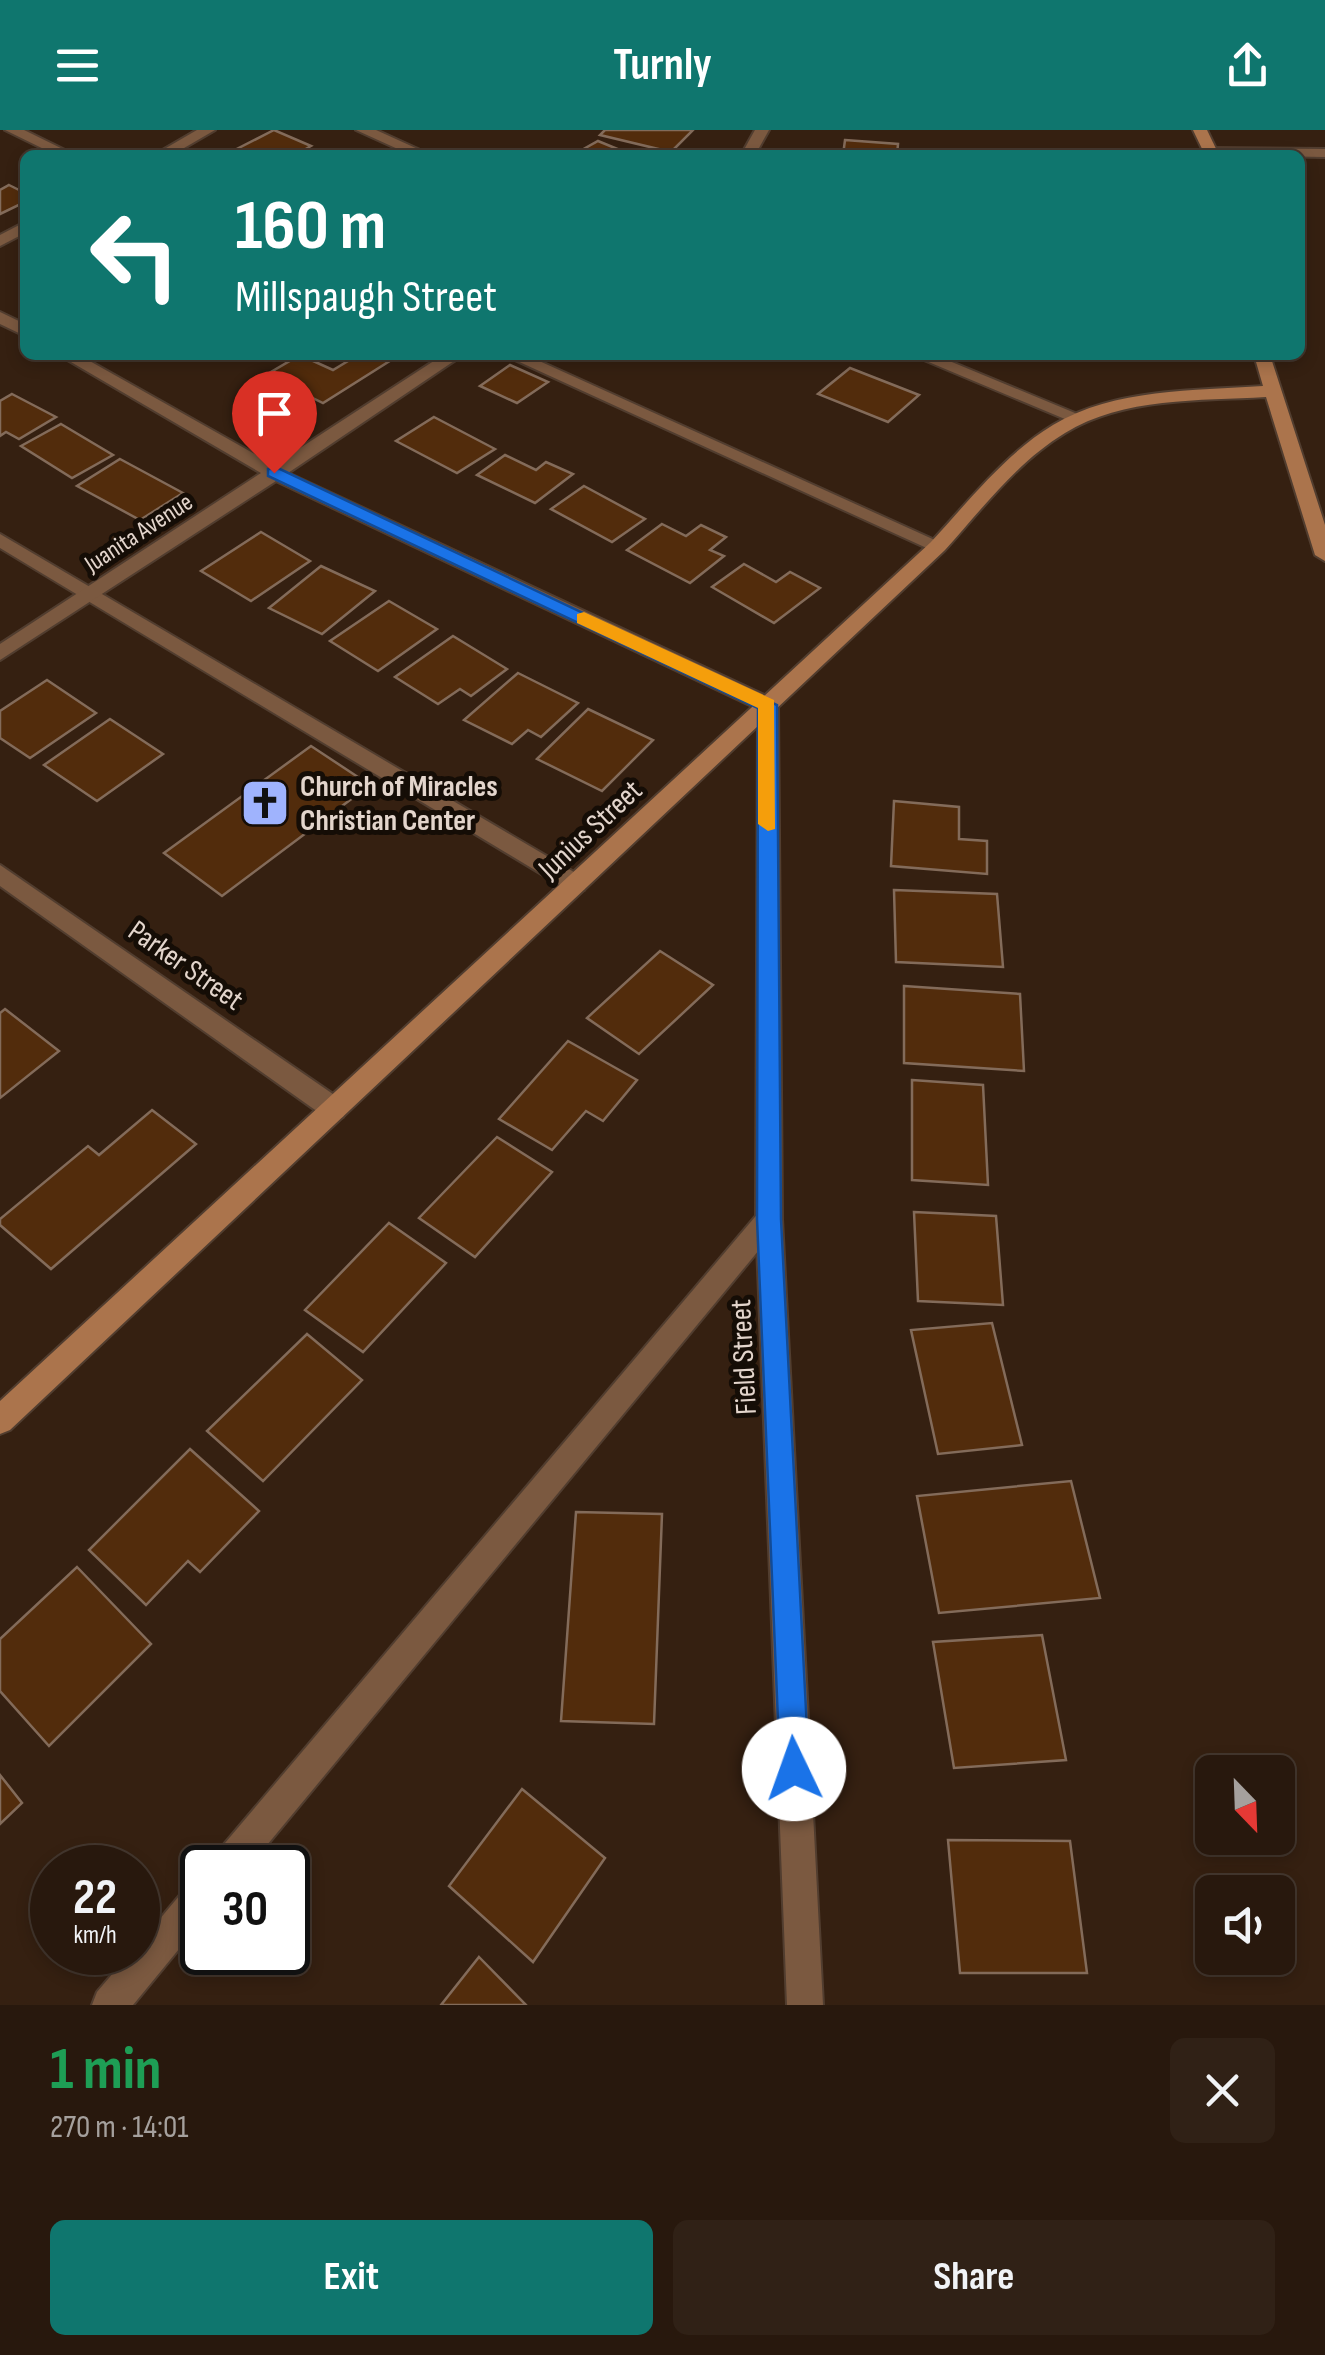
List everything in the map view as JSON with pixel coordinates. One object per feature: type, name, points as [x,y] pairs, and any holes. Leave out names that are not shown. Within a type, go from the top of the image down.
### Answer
[{"type":"street","points":[[12,130],[57,150]]},
{"type":"street","points":[[170,150],[208,130]]},
{"type":"street","points":[[362,130],[412,150]]},
{"type":"street","points":[[76,360],[274,473],[768,705]]},
{"type":"street","name":"Juanita Avenue","points":[[0,653],[447,360]]},
{"type":"street","points":[[523,360],[938,546]]},
{"type":"street","points":[[933,360],[1078,418]]},
{"type":"street","points":[[1263,360],[1325,555]]},
{"type":"street","name":"Junius Street","points":[[6,1404],[334,1109],[576,884],[938,546],[1022,458],[1078,418],[1129,404],[1271,391]]},
{"type":"street","points":[[0,540],[576,884]]},
{"type":"street","name":"Field Street","points":[[768,705],[769,1219],[806,2005]]},
{"type":"street","name":"Parker Street","points":[[0,874],[334,1109]]},
{"type":"street","points":[[245,1845],[769,1219]]},
{"type":"street","points":[[110,2005],[180,1921]]},
{"type":"building","points":[[274,130],[311,146],[304,150],[235,150]]},
{"type":"building","points":[[605,130],[693,130],[673,150],[600,135]]},
{"type":"building","points":[[845,140],[898,144],[897,150],[844,150]]},
{"type":"building","points":[[598,141],[620,150],[582,150]]},
{"type":"building","points":[[9,185],[20,190],[20,204],[0,214],[0,190]]},
{"type":"building","points":[[292,360],[311,360],[333,370],[350,360],[391,360],[323,403],[266,375]]},
{"type":"building","points":[[510,365],[548,382],[517,403],[480,386]]},
{"type":"building","points":[[850,368],[919,395],[888,422],[818,394]]},
{"type":"building","points":[[12,394],[56,417],[19,439],[6,432],[0,436],[0,401]]},
{"type":"building","points":[[434,417],[495,449],[457,473],[396,441]]},
{"type":"building","points":[[61,424],[113,455],[72,478],[21,446]]},
{"type":"building","points":[[505,455],[536,470],[546,462],[573,474],[535,503],[477,475]]},
{"type":"building","points":[[120,459],[183,493],[140,520],[77,486]]},
{"type":"building","points":[[584,486],[645,519],[612,542],[551,509]]},
{"type":"building","points":[[662,524],[686,536],[701,525],[726,537],[710,550],[724,556],[690,583],[627,550]]},
{"type":"building","points":[[261,532],[310,561],[251,601],[201,571]]},
{"type":"building","points":[[744,564],[776,582],[790,572],[820,588],[774,623],[712,587]]},
{"type":"building","points":[[321,566],[375,591],[322,634],[269,608]]},
{"type":"building","points":[[389,601],[437,629],[378,671],[330,641]]},
{"type":"building","points":[[453,636],[507,669],[471,696],[460,689],[438,704],[395,677]]},
{"type":"building","points":[[518,673],[578,703],[541,737],[528,730],[512,744],[464,720]]},
{"type":"building","points":[[47,680],[96,713],[30,758],[0,738],[0,711]]},
{"type":"building","points":[[588,709],[653,740],[602,791],[537,759]]},
{"type":"building","points":[[110,719],[163,754],[97,801],[44,765]]},
{"type":"building","points":[[311,746],[370,785],[222,896],[164,853]]},
{"type":"building","points":[[894,801],[959,807],[959,839],[987,841],[987,874],[891,866]]},
{"type":"building","points":[[894,890],[997,894],[1003,967],[896,962]]},
{"type":"building","points":[[660,951],[713,985],[639,1054],[587,1018]]},
{"type":"building","points":[[904,986],[1020,994],[1024,1071],[904,1063]]},
{"type":"building","points":[[5,1009],[59,1051],[0,1098],[0,1013]]},
{"type":"building","points":[[568,1041],[637,1080],[603,1121],[586,1111],[552,1150],[499,1119]]},
{"type":"building","points":[[912,1080],[983,1085],[988,1185],[912,1180]]},
{"type":"building","points":[[152,1110],[196,1144],[51,1269],[0,1225],[0,1219],[88,1146],[99,1155]]},
{"type":"building","points":[[497,1137],[552,1172],[475,1257],[419,1218]]},
{"type":"building","points":[[914,1212],[996,1216],[1003,1305],[918,1301]]},
{"type":"building","points":[[389,1223],[446,1263],[363,1352],[305,1310]]},
{"type":"building","points":[[992,1323],[1022,1445],[938,1454],[911,1330]]},
{"type":"building","points":[[307,1334],[362,1380],[263,1481],[207,1431]]},
{"type":"building","points":[[190,1449],[259,1511],[200,1572],[188,1561],[146,1605],[89,1550]]},
{"type":"building","points":[[1071,1481],[1100,1598],[939,1613],[917,1496]]},
{"type":"building","points":[[576,1512],[662,1514],[654,1724],[561,1721]]},
{"type":"building","points":[[77,1567],[151,1644],[49,1746],[0,1691],[0,1639]]},
{"type":"building","points":[[1042,1635],[1066,1760],[954,1768],[933,1642]]},
{"type":"building","points":[[0,1775],[22,1803],[0,1824]]},
{"type":"building","points":[[522,1789],[605,1858],[533,1962],[449,1886]]},
{"type":"building","points":[[948,1840],[1070,1841],[1087,1973],[960,1973]]},
{"type":"building","points":[[479,1957],[526,2005],[441,2005]]},
{"type":"slow traffic","points":[[584,618],[768,705],[768,824]]},
{"type":"place","name":"Church of Miracles Christian Center","points":[[265,803]]},
{"type":"route","points":[[274,473],[768,705],[769,1219],[794,1769]]}]
